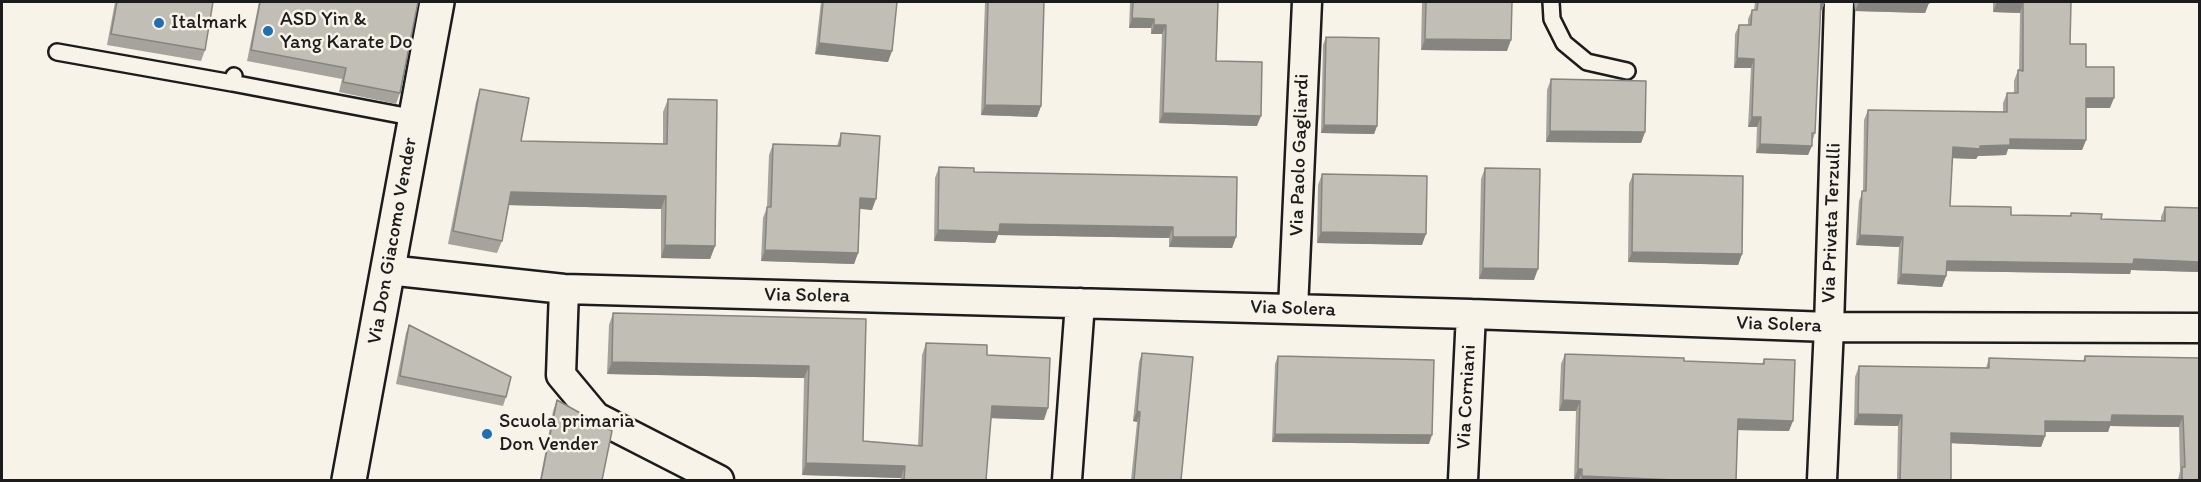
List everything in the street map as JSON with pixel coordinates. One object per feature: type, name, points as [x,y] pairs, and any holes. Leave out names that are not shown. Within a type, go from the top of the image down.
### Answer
[{"type":"street","name":"Via Don Giacomo Vender","points":[[349,480],[437,2]]},
{"type":"street","name":"Via Paolo Gagliardi","points":[[1293,309],[1306,2]]},
{"type":"street","name":"Via Privata Terzulli","points":[[1822,480],[1830,327],[1839,2]]},
{"type":"street","name":"Via Solera","points":[[388,270],[564,289],[1471,314],[1830,327],[2199,328]]},
{"type":"street","points":[[564,289],[561,375],[568,384],[596,417],[719,480]]},
{"type":"street","points":[[1067,480],[1080,303]]},
{"type":"street","name":"Via Corniani","points":[[1463,480],[1471,314]]},
{"type":"lane","points":[[1551,2],[1551,19],[1564,43],[1587,62],[1627,71]]},
{"type":"lane","points":[[57,52],[233,79],[416,118]]},
{"type":"building","name":"Italmark","points":[[117,2],[213,2],[205,50],[111,34]]},
{"type":"building","points":[[260,2],[418,2],[400,93],[343,82],[346,68],[251,50]]},
{"type":"building","points":[[823,2],[897,2],[892,51],[819,43]]},
{"type":"building","points":[[988,2],[1044,2],[1041,106],[985,105]]},
{"type":"building","points":[[1133,2],[1218,2],[1216,61],[1262,62],[1261,116],[1163,113],[1166,25],[1154,25],[1154,19],[1132,18]]},
{"type":"building","points":[[1426,2],[1512,2],[1511,40],[1425,39]]},
{"type":"building","points":[[1758,2],[1821,2],[1815,133],[1812,133],[1812,146],[1760,144],[1761,117],[1752,117],[1754,59],[1737,58],[1739,25],[1751,25],[1752,10],[1757,10]]},
{"type":"building","points":[[1859,2],[1929,2],[1929,3]]},
{"type":"building","points":[[1997,2],[2071,2],[2070,44],[2086,44],[2086,67],[2114,67],[2114,98],[2086,98],[2086,140],[2010,139],[2010,145],[1980,146],[1980,149],[1953,147],[1950,206],[2011,207],[2011,215],[2102,214],[2101,219],[2165,221],[2165,207],[2199,208],[2199,262],[2134,259],[2133,264],[1947,261],[1946,276],[1901,274],[1903,237],[1860,235],[1862,191],[1866,191],[1868,110],[2007,112],[2007,93],[2018,93],[2018,70],[2023,71],[2023,3]]},
{"type":"building","points":[[1326,37],[1379,38],[1377,126],[1324,125]]},
{"type":"building","points":[[1551,79],[1646,81],[1645,132],[1550,131]]},
{"type":"building","points":[[480,89],[529,98],[521,141],[667,144],[668,99],[717,100],[715,246],[665,245],[666,196],[511,192],[502,241],[453,231]]},
{"type":"building","points":[[841,133],[880,136],[876,199],[860,198],[858,253],[765,250],[767,207],[771,207],[773,144],[840,146]]},
{"type":"building","points":[[939,167],[974,168],[974,172],[1237,177],[1236,237],[1173,237],[1173,227],[1000,224],[999,232],[938,230]]},
{"type":"building","points":[[1485,168],[1540,169],[1538,269],[1483,268]]},
{"type":"building","points":[[1322,174],[1427,176],[1426,234],[1321,232]]},
{"type":"building","points":[[1633,174],[1743,176],[1742,254],[1632,252]]},
{"type":"building","points":[[613,313],[866,319],[863,441],[922,446],[926,343],[987,345],[987,355],[1050,358],[1048,408],[992,406],[986,480],[904,480],[905,466],[806,463],[809,366],[612,362]]},
{"type":"building","points":[[409,325],[511,377],[506,397],[400,376]]},
{"type":"building","points":[[1142,353],[1193,357],[1181,480],[1134,480]]},
{"type":"building","points":[[1565,354],[1684,358],[1684,361],[1764,364],[1764,359],[1795,360],[1793,421],[1738,419],[1736,480],[1582,476],[1582,469],[1578,469],[1580,401],[1563,400]]},
{"type":"building","points":[[1278,356],[1434,360],[1432,435],[1275,434]]},
{"type":"building","points":[[2085,356],[2199,358],[2199,480],[2182,480],[2182,467],[2185,467],[2183,416],[2112,415],[2111,422],[2045,421],[2045,436],[1951,433],[1951,480],[1900,480],[1902,415],[1858,414],[1859,366],[1989,368],[1989,358],[2085,361]]},
{"type":"building","points":[[557,400],[612,431],[602,480],[541,480]]},
{"type":"place","name":"Italmark","points":[[159,23]]},
{"type":"place","name":"ASD Yin & Yang Karate Do","points":[[268,31]]},
{"type":"place","name":"Scuola primaria Don Vender","points":[[487,434]]}]
